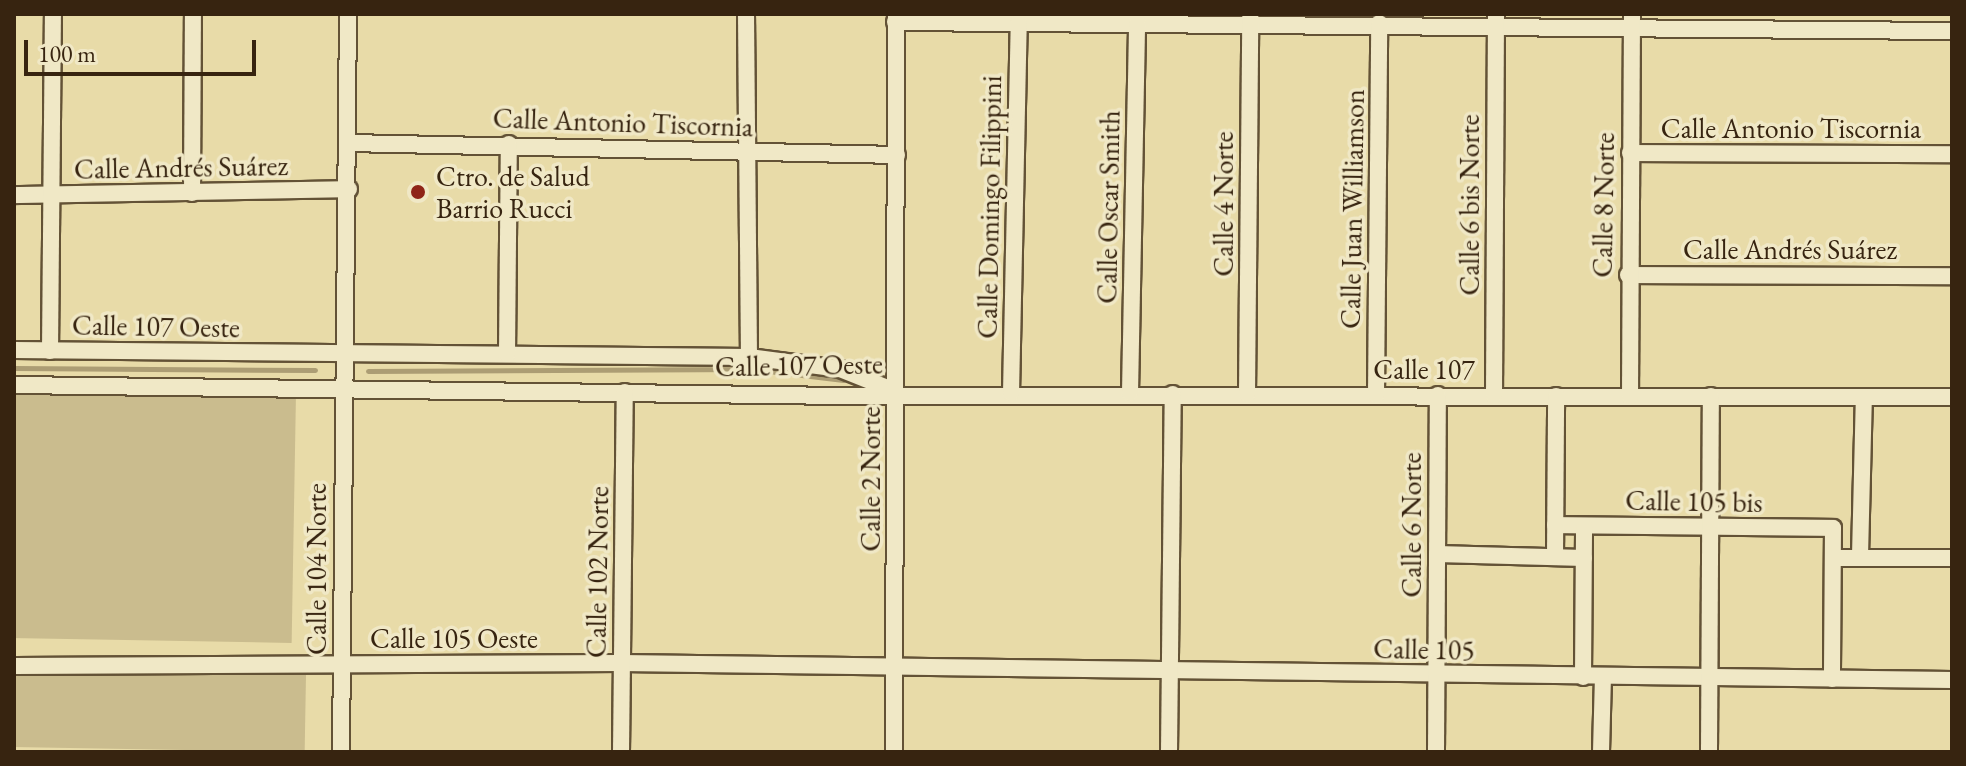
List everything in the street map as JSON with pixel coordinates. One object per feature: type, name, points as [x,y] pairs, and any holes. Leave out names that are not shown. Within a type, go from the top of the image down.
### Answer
[{"type":"street","points":[[50,351],[53,14]]},
{"type":"street","points":[[192,193],[193,14]]},
{"type":"street","points":[[348,14],[349,354]]},
{"type":"street","points":[[746,14],[749,357]]},
{"type":"street","points":[[896,18],[1019,22],[1250,18],[1379,23],[1496,19],[1632,20],[1952,31]]},
{"type":"street","name":"Calle 2 Norte","points":[[894,752],[896,18]]},
{"type":"street","name":"Calle 4 Norte","points":[[1247,394],[1250,18]]},
{"type":"street","name":"Calle 6 bis Norte","points":[[1494,395],[1496,19]]},
{"type":"street","name":"Calle 8 Norte","points":[[1630,396],[1628,275],[1632,20]]},
{"type":"street","name":"Calle Domingo Filippini","points":[[1011,393],[1019,22]]},
{"type":"street","name":"Calle Oscar Smith","points":[[1130,393],[1137,22]]},
{"type":"street","name":"Calle Juan Williamson","points":[[1376,395],[1379,23]]},
{"type":"street","name":"Calle Antonio Tiscornia","points":[[348,143],[509,144],[897,155]]},
{"type":"street","points":[[507,354],[509,144]]},
{"type":"street","name":"Calle Antonio Tiscornia","points":[[1630,153],[1952,154]]},
{"type":"street","name":"Calle Andrés Suárez","points":[[14,195],[349,189]]},
{"type":"street","name":"Calle Andrés Suárez","points":[[1628,275],[1952,276]]},
{"type":"street","name":"Calle 107 Oeste","points":[[14,350],[749,357],[840,369],[897,391]]},
{"type":"street","name":"Calle 104 Norte","points":[[341,752],[342,387],[349,354]]},
{"type":"street","name":"Calle 107 Oeste","points":[[14,385],[625,392],[897,391]]},
{"type":"street","name":"Calle 107","points":[[897,391],[1952,397]]},
{"type":"street","name":"Calle 102 Norte","points":[[621,752],[625,392]]},
{"type":"street","points":[[1169,752],[1173,394]]},
{"type":"street","name":"Calle 6 Norte","points":[[1436,752],[1438,395]]},
{"type":"street","points":[[1555,557],[1556,396]]},
{"type":"street","points":[[1709,752],[1711,396]]},
{"type":"street","points":[[1860,556],[1864,397]]},
{"type":"street","name":"Calle 105 bis","points":[[1555,525],[1833,528],[1833,558]]},
{"type":"street","points":[[1583,677],[1584,526]]},
{"type":"street","points":[[1437,554],[1584,558]]},
{"type":"street","points":[[1832,679],[1833,558],[1952,558]]},
{"type":"street","name":"Calle 105 Oeste","points":[[14,666],[621,663],[895,670]]},
{"type":"street","name":"Calle 105","points":[[895,670],[1952,680]]},
{"type":"street","points":[[1601,752],[1603,677]]},
{"type":"shaded area","points":[[14,388],[296,393],[292,643],[14,638]]},
{"type":"shaded area","points":[[14,670],[306,675],[305,752],[14,747]]},
{"type":"waterway","points":[[14,368],[315,370]]},
{"type":"waterway","points":[[368,371],[750,369],[843,380]]},
{"type":"place","name":"Ctro. de Salud Barrio Rucci","points":[[418,192]]}]
